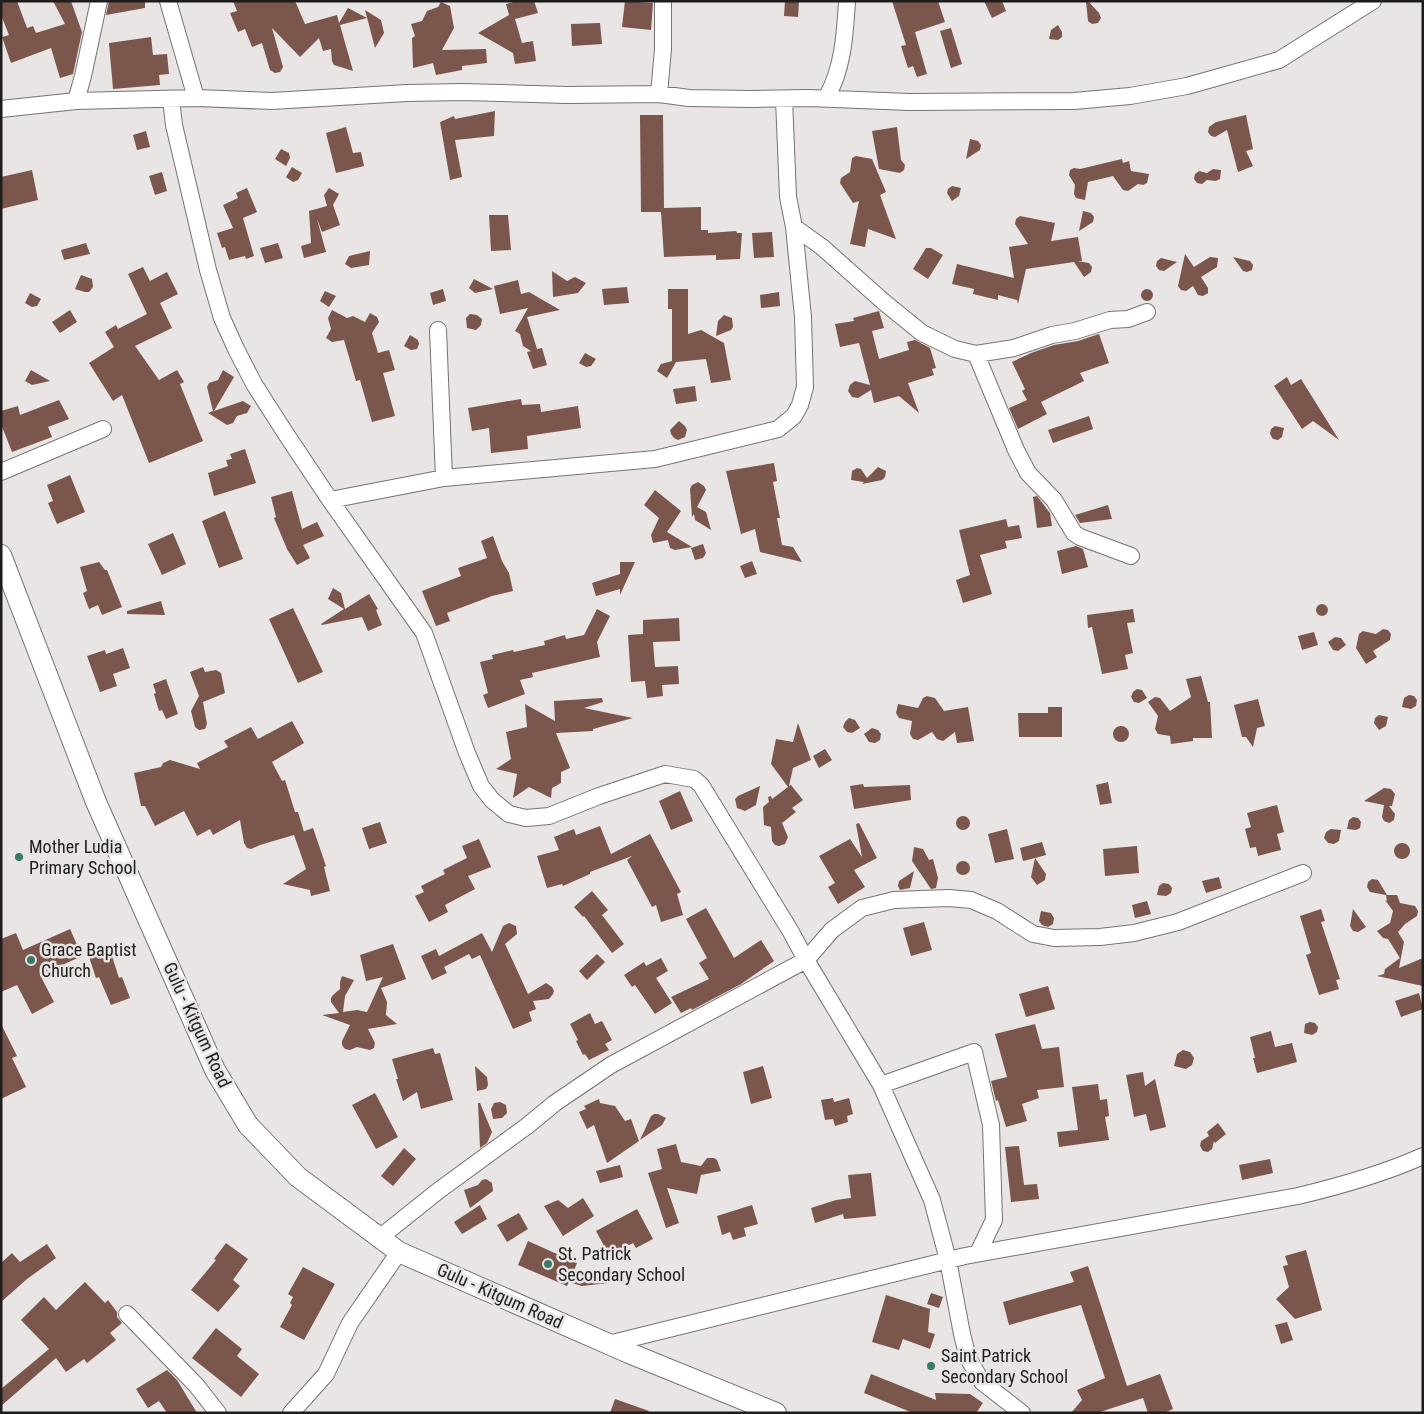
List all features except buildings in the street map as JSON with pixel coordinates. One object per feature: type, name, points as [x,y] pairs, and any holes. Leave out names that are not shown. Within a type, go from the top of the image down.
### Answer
[{"type":"main road","name":"Gulu - Kitgum Road","points":[[1,555],[96,802],[215,1070],[248,1125],[298,1176],[398,1252],[608,1344],[776,1413]]},
{"type":"street","points":[[76,101],[85,68],[98,1]]},
{"type":"street","points":[[168,1],[196,98]]},
{"type":"street","points":[[659,94],[663,49],[663,1]]},
{"type":"street","points":[[826,98],[833,87],[843,46],[847,1]]},
{"type":"street","points":[[1,109],[76,101],[196,98],[272,101],[407,93],[463,92],[659,94],[689,98],[826,98],[910,102],[1074,101],[1130,96],[1187,86],[1279,60],[1373,1]]},
{"type":"street","points":[[171,99],[174,125],[208,270],[222,318],[236,350],[254,384],[330,500],[424,632],[467,753],[482,786],[492,800],[509,814],[526,818],[549,816],[599,796],[664,774],[694,779],[701,785],[791,932],[881,1085],[932,1200],[948,1260],[968,1358],[982,1382],[1022,1413]]},
{"type":"street","points":[[330,500],[444,478],[655,458],[717,445],[778,429],[794,416],[805,387],[803,317],[794,226],[788,197],[784,99]]},
{"type":"street","points":[[794,226],[822,247],[922,333],[955,349],[976,354],[1014,348],[1052,335],[1075,331],[1110,320],[1128,318],[1147,312]]},
{"type":"street","points":[[438,330],[444,478]]},
{"type":"street","points":[[976,354],[1016,450],[1028,473],[1058,506],[1074,532],[1080,537],[1131,556]]},
{"type":"street","points":[[1,472],[103,429]]},
{"type":"street","points":[[378,1238],[438,1191],[528,1126],[555,1103],[611,1065],[806,960],[832,930],[862,908],[894,900],[949,898],[971,900],[997,912],[1033,934],[1054,938],[1100,937],[1134,933],[1178,922],[1303,873]]},
{"type":"street","points":[[881,1085],[974,1052],[990,1125],[994,1220],[978,1253]]},
{"type":"street","points":[[608,1344],[978,1253],[1298,1196],[1335,1187],[1403,1165],[1423,1156]]},
{"type":"street","points":[[291,1413],[326,1374],[350,1323],[398,1252]]},
{"type":"street","points":[[127,1314],[196,1385],[218,1413]]},
{"type":"place","name":"Mother Ludia Primary School","points":[[19,857]]},
{"type":"place","name":"Grace Baptist Church","points":[[31,960]]},
{"type":"place","name":"St. Patrick Secondary School","points":[[548,1264]]},
{"type":"place","name":"Saint Patrick Secondary School","points":[[931,1366]]}]
